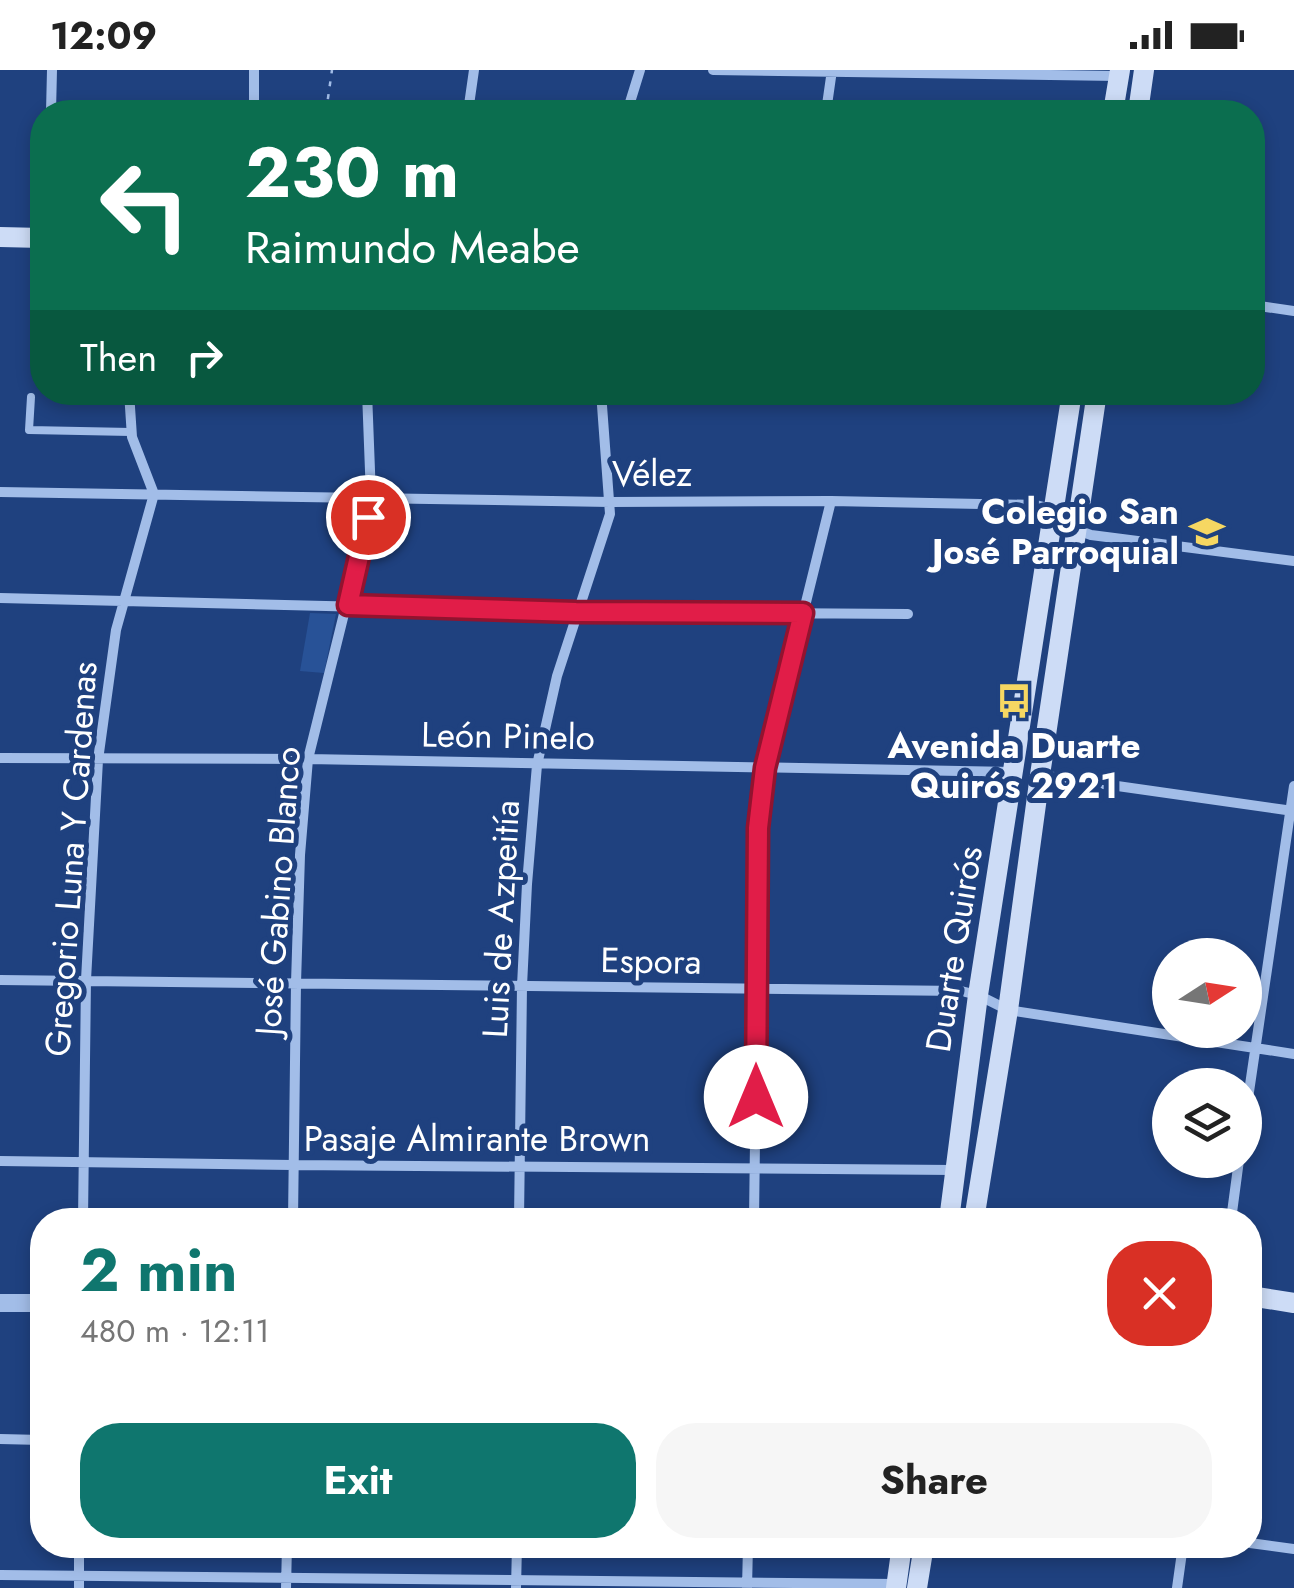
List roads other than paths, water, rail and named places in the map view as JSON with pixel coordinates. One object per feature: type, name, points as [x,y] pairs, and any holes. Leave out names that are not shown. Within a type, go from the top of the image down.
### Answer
[{"type":"main road","points":[[1140,100],[1144,70]]},
{"type":"main road","points":[[1116,100],[1120,73]]},
{"type":"main road","points":[[0,237],[30,238]]},
{"type":"main road","name":"Duarte Quirós","points":[[950,1208],[978,995],[1070,405]]},
{"type":"main road","name":"Duarte Quirós","points":[[976,1208],[1095,405]]},
{"type":"main road","points":[[1262,1298],[1294,1303]]},
{"type":"main road","points":[[902,1558],[903,1586]]},
{"type":"main road","points":[[903,1586],[917,1558]]},
{"type":"street","points":[[51,100],[52,70]]},
{"type":"street","points":[[254,70],[254,100]]},
{"type":"street","points":[[470,100],[474,70]]},
{"type":"street","points":[[631,100],[640,70]]},
{"type":"street","points":[[713,70],[1120,73]]},
{"type":"street","points":[[828,100],[832,71]]},
{"type":"street","points":[[1265,307],[1294,312]]},
{"type":"street","points":[[131,405],[132,432],[154,494]]},
{"type":"street","name":"José Gabino Blanco","points":[[293,1208],[300,854],[308,759],[371,497],[367,405]]},
{"type":"street","name":"Luis de Azpeitía","points":[[518,1208],[526,884],[536,765],[556,676],[608,520],[603,405]]},
{"type":"street","name":"Vélez","points":[[0,492],[610,502],[830,501],[1036,505],[1055,510]]},
{"type":"street","name":"Gregorio Luna Y Cardenas","points":[[83,1208],[86,980],[98,760],[122,600],[154,494]]},
{"type":"street","points":[[754,1208],[757,860],[765,768],[830,501]]},
{"type":"street","points":[[1055,510],[1077,530],[1091,535],[1294,561]]},
{"type":"street","points":[[0,598],[576,612],[908,614]]},
{"type":"street","name":"León Pinelo","points":[[0,758],[308,759],[1014,772]]},
{"type":"street","points":[[1040,775],[1292,811]]},
{"type":"street","points":[[1252,1068],[1294,786]]},
{"type":"street","name":"Espora","points":[[0,980],[962,992],[978,995],[1008,1010],[1294,1054]]},
{"type":"street","name":"Pasaje Almirante Brown","points":[[0,1161],[955,1170]]},
{"type":"street","points":[[1232,1208],[1236,1178]]},
{"type":"street","points":[[0,1303],[30,1303]]},
{"type":"street","points":[[0,1439],[30,1440]]},
{"type":"street","points":[[1262,1545],[1294,1549]]},
{"type":"street","points":[[79,1558],[79,1588]]},
{"type":"street","points":[[286,1583],[287,1558]]},
{"type":"street","points":[[516,1558],[516,1584]]},
{"type":"street","points":[[747,1586],[748,1558]]},
{"type":"street","points":[[1177,1588],[1181,1558]]},
{"type":"street","points":[[0,1575],[286,1583],[903,1586]]},
{"type":"lane","points":[[31,405],[29,430],[132,432]]},
{"type":"place","name":"Colegio San José Parroquial","points":[[1207,532]]},
{"type":"place","name":"Avenida Duarte Quirós 2921","points":[[1014,701]]}]
